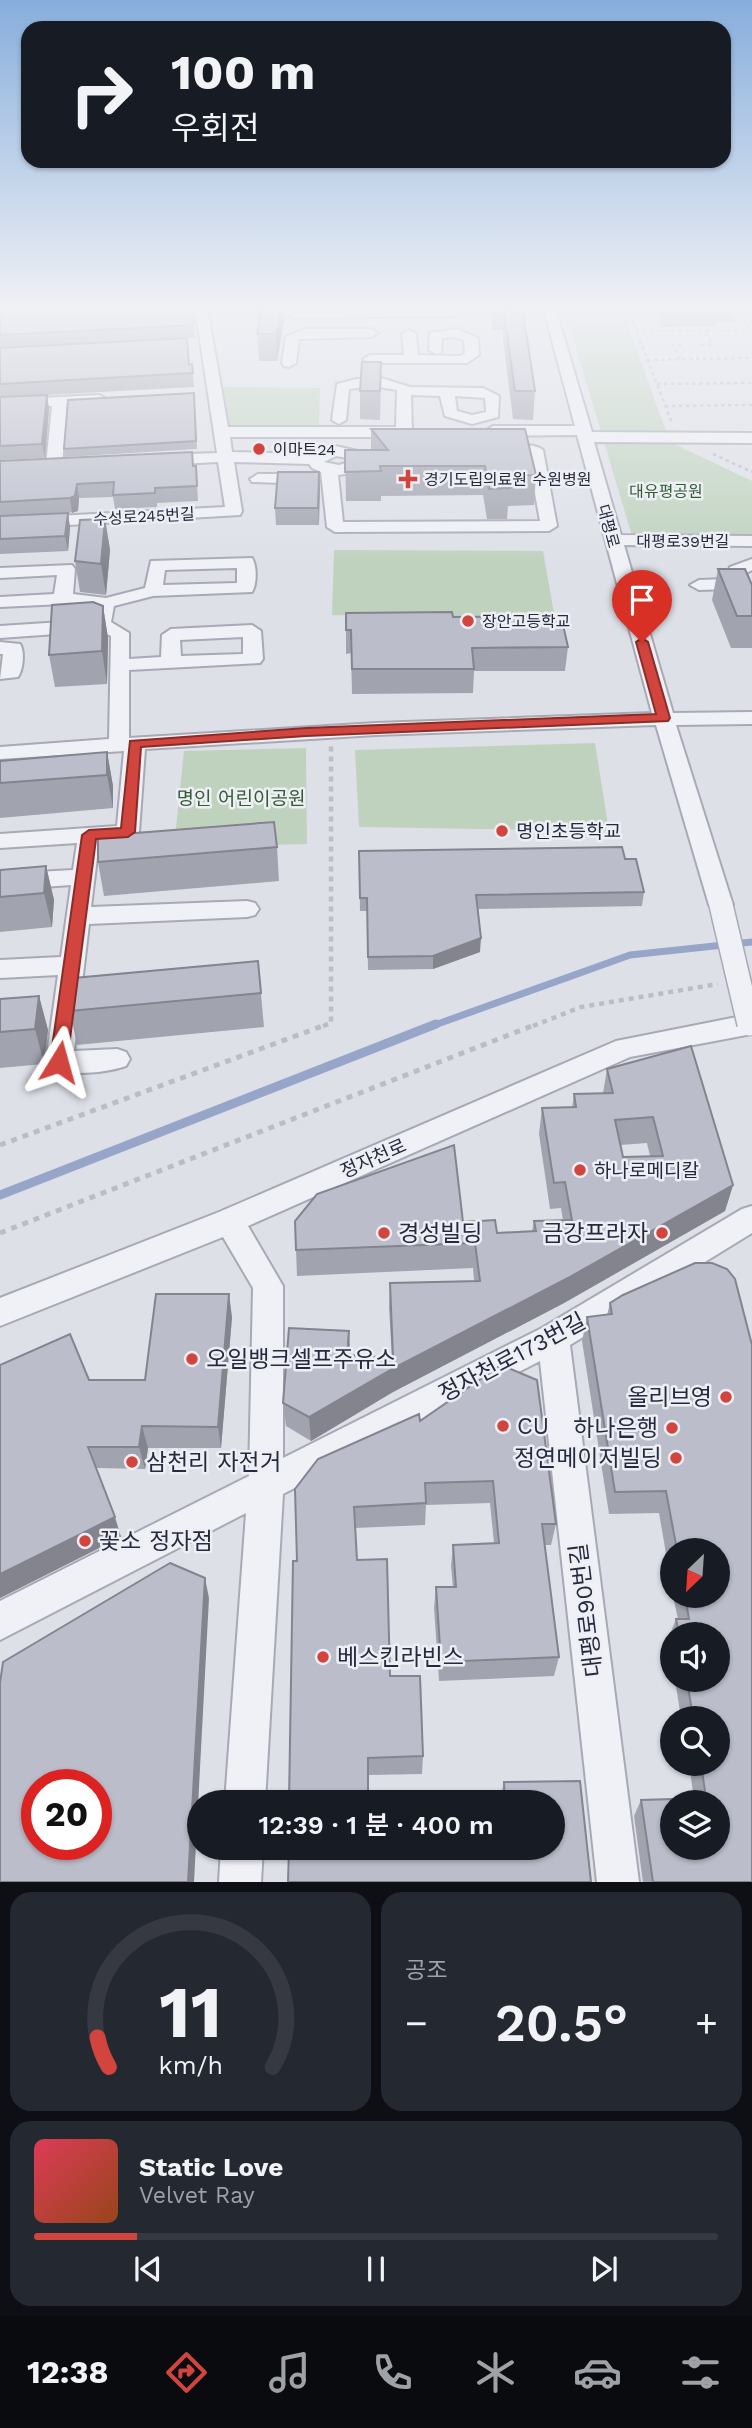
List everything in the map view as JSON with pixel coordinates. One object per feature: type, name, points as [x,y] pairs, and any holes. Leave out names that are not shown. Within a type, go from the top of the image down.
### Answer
[{"type":"street","name":"수성로245번길","points":[[0,524],[234,511],[221,432],[208,395]]},
{"type":"street","points":[[340,420],[342,395]]},
{"type":"street","points":[[221,432],[411,431],[405,395]]},
{"type":"street","name":"대평로","points":[[573,395],[664,718],[721,905],[751,1027]]},
{"type":"street","points":[[0,404],[112,399]]},
{"type":"street","points":[[60,401],[48,466],[76,464]]},
{"type":"street","points":[[445,431],[752,438]]},
{"type":"street","points":[[370,451],[329,452],[325,469],[335,527],[550,526],[535,450],[480,451]]},
{"type":"street","points":[[142,461],[226,457],[325,469]]},
{"type":"street","points":[[258,479],[325,469]]},
{"type":"street","points":[[334,515],[396,515]]},
{"type":"street","name":"대평로39번길","points":[[613,540],[747,541]]},
{"type":"street","points":[[735,584],[736,571],[752,562],[747,541]]},
{"type":"street","points":[[0,602],[63,599],[106,603],[153,591],[246,588],[246,562],[157,565],[153,591]]},
{"type":"street","points":[[0,573],[66,569],[63,599]]},
{"type":"street","points":[[699,585],[735,584],[752,600]]},
{"type":"street","points":[[101,625],[106,603]]},
{"type":"street","points":[[0,632],[101,625],[120,633],[127,744],[128,832],[0,841]]},
{"type":"street","points":[[0,649],[13,648],[11,673],[0,673]]},
{"type":"street","points":[[120,665],[171,663]]},
{"type":"street","points":[[0,753],[331,731],[664,718],[752,718]]},
{"type":"street","points":[[89,835],[78,916],[79,974],[59,1062],[117,1059]]},
{"type":"street","points":[[0,882],[82,877]]},
{"type":"street","points":[[78,916],[247,909]]},
{"type":"street","points":[[0,969],[79,974]]},
{"type":"street","name":"정자천로","points":[[0,1312],[229,1221],[625,1048],[751,1027]]},
{"type":"street","name":"정자천로173번길","points":[[0,1621],[553,1338],[752,1218]]},
{"type":"street","points":[[229,1221],[268,1286],[266,1483],[246,1790]]},
{"type":"street","name":"대평로90번길","points":[[553,1338],[618,1882]]},
{"type":"street","points":[[240,1882],[241,1860]]},
{"type":"path","points":[[661,395],[677,438]]},
{"type":"path","points":[[665,406],[752,405]]},
{"type":"path","points":[[0,1145],[331,1023],[331,731]]},
{"type":"path","points":[[0,1233],[581,1007],[725,984]]},
{"type":"green space","points":[[224,395],[320,395],[319,425],[229,425]]},
{"type":"green space","name":"대유평공원","points":[[590,395],[653,395],[670,442],[752,481],[752,537],[632,536]]},
{"type":"green space","points":[[334,550],[543,551],[555,619],[332,615]]},
{"type":"green space","points":[[595,743],[609,831],[359,827],[355,750]]},
{"type":"green space","name":"명인 어린이공원","points":[[306,748],[307,844],[174,847],[184,751]]},
{"type":"building","points":[[47,395],[42,444],[0,446],[0,397]]},
{"type":"building","points":[[194,395],[196,441],[64,449],[68,400]]},
{"type":"building","points":[[371,429],[525,429],[536,475],[507,476],[510,488],[489,489],[485,466],[380,466],[381,471],[345,472],[345,450],[388,450]]},
{"type":"building","points":[[192,452],[197,486],[155,488],[155,493],[113,495],[114,482],[77,484],[75,496],[70,498],[0,502],[0,461]]},
{"type":"building","points":[[278,472],[319,472],[318,508],[275,508]]},
{"type":"building","points":[[68,513],[65,536],[0,539],[0,516]]},
{"type":"building","points":[[105,519],[101,564],[75,561],[80,520]]},
{"type":"building","points":[[718,569],[745,569],[752,585],[752,616],[737,616]]},
{"type":"building","points":[[93,602],[103,606],[102,651],[49,655],[52,605]]},
{"type":"building","points":[[452,612],[453,617],[561,616],[568,647],[472,648],[474,669],[352,669],[351,630],[346,630],[346,613]]},
{"type":"building","points":[[107,752],[107,775],[0,783],[0,761]]},
{"type":"building","points":[[274,822],[277,847],[98,862],[98,836]]},
{"type":"building","name":"명인초등학교","points":[[622,847],[625,859],[636,859],[644,892],[476,895],[481,938],[433,956],[368,957],[367,898],[360,898],[359,851]]},
{"type":"building","points":[[46,866],[44,893],[0,897],[0,870]]},
{"type":"building","points":[[258,961],[261,993],[70,1011],[74,978]]},
{"type":"building","points":[[39,996],[35,1029],[0,1032],[0,999]]},
{"type":"building","points":[[691,1046],[733,1185],[568,1278],[394,1368],[309,1417],[283,1403],[289,1328],[349,1331],[347,1355],[393,1358],[390,1283],[480,1281],[475,1243],[296,1250],[295,1221],[317,1194],[454,1145],[463,1222],[495,1220],[497,1233],[536,1231],[534,1221],[572,1220],[565,1182],[554,1183],[542,1108],[576,1107],[574,1094],[613,1093],[607,1069]],"holes":[[[653,1117],[663,1156],[623,1157],[615,1120]]]},
{"type":"building","name":"정연메이저빌딩","points":[[695,1263],[712,1263],[727,1269],[735,1279],[752,1345],[752,1882],[653,1882],[641,1800],[660,1799],[660,1860],[730,1860],[730,1790],[705,1790],[703,1776],[730,1776],[730,1706],[691,1706],[689,1692],[730,1692],[730,1622],[677,1622],[676,1619],[689,1619],[687,1608],[730,1608],[730,1538],[675,1538],[666,1491],[615,1492],[587,1317],[612,1314],[610,1303]]},
{"type":"building","points":[[156,1294],[229,1294],[218,1427],[142,1426],[139,1447],[88,1447],[115,1517],[0,1574],[0,1365],[70,1334],[89,1380],[145,1380]]},
{"type":"building","points":[[501,1365],[537,1380],[556,1524],[542,1524],[559,1657],[441,1662],[436,1587],[456,1587],[453,1545],[499,1543],[493,1481],[425,1483],[426,1503],[354,1507],[357,1560],[387,1559],[390,1676],[420,1676],[423,1756],[368,1758],[368,1790],[289,1790],[293,1561],[297,1561],[295,1489],[318,1459],[419,1414],[420,1421]]},
{"type":"building","points":[[170,1563],[205,1578],[193,1790],[187,1790],[188,1882],[0,1882],[0,1683],[3,1662]]},
{"type":"building","points":[[580,1781],[591,1882],[288,1882],[289,1860],[565,1860],[565,1790],[504,1790],[504,1782]]},
{"type":"waterway","points":[[432,1026],[630,955],[752,942]]},
{"type":"waterway","points":[[0,1195],[436,1024]]},
{"type":"place","name":"이마트24","points":[[259,449]]},
{"type":"place","name":"경기도립의료원 수원병원","points":[[408,479]]},
{"type":"place","name":"장안고등학교","points":[[468,621]]},
{"type":"place","name":"명인초등학교","points":[[502,831]]},
{"type":"place","name":"하나로메디칼","points":[[580,1170]]},
{"type":"place","name":"경성빌딩","points":[[384,1233]]},
{"type":"place","name":"금강프라자","points":[[662,1233]]},
{"type":"place","name":"오일뱅크셀프주유소","points":[[192,1359]]},
{"type":"place","name":"올리브영","points":[[726,1397]]},
{"type":"place","name":"CU","points":[[503,1426]]},
{"type":"place","name":"하나은행","points":[[672,1428]]},
{"type":"place","name":"정연메이저빌딩","points":[[676,1458]]},
{"type":"place","name":"삼천리 자전거","points":[[132,1462]]},
{"type":"place","name":"꽃소 정자점","points":[[85,1541]]},
{"type":"place","name":"베스킨라빈스","points":[[323,1657]]},
{"type":"route","points":[[59,1062],[89,835],[128,832],[135,744],[306,732],[664,718],[642,642]]}]
